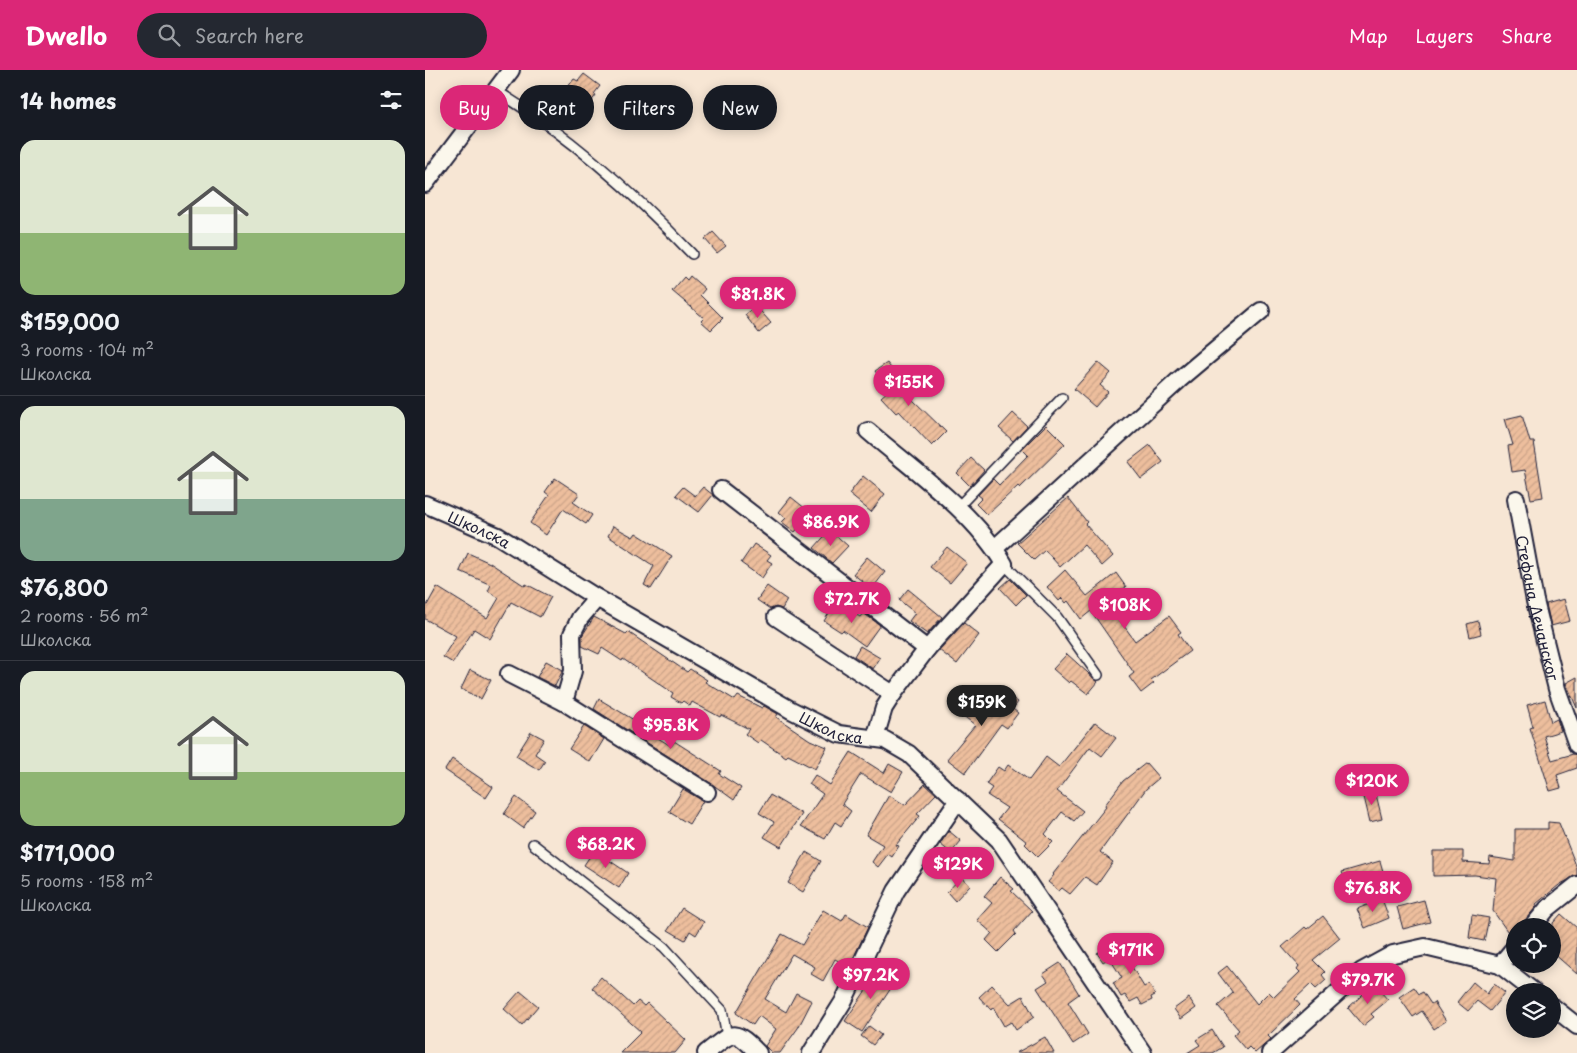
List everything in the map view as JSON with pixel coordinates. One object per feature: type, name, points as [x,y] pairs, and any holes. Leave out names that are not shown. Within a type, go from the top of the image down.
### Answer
[{"type":"street","points":[[499,85],[511,70]]},
{"type":"street","points":[[425,184],[465,130]]},
{"type":"street","points":[[995,548],[1179,380],[1261,311]]},
{"type":"street","points":[[867,431],[957,508],[995,548],[1004,564],[927,649],[893,694],[884,708],[875,738]]},
{"type":"street","points":[[721,490],[927,649]]},
{"type":"street","name":"Стефана Дечанског","points":[[1516,499],[1535,601],[1557,689],[1577,745]]},
{"type":"street","name":"Школска","points":[[425,504],[498,536],[597,598],[823,726],[839,734],[875,738],[890,742],[909,754],[999,840],[1143,1053]]},
{"type":"street","points":[[564,702],[573,671],[572,634],[580,618],[597,598]]},
{"type":"street","points":[[776,617],[893,694]]},
{"type":"street","points":[[509,674],[564,702],[707,792]]},
{"type":"street","points":[[811,1053],[843,1002],[896,891],[957,800]]},
{"type":"street","points":[[1540,918],[1547,909],[1577,885]]},
{"type":"street","points":[[1270,1053],[1363,971],[1393,954],[1425,947],[1500,965],[1523,983]]},
{"type":"street","points":[[1500,965],[1506,958]]},
{"type":"street","points":[[1561,1013],[1577,1026]]},
{"type":"street","points":[[706,1053],[727,1036],[741,1036],[758,1053]]},
{"type":"lane","points":[[508,98],[534,114],[657,217],[692,254]]},
{"type":"lane","points":[[957,508],[1062,398]]},
{"type":"lane","points":[[1004,564],[1057,617],[1098,675]]},
{"type":"lane","points":[[533,844],[676,958],[693,980],[722,1010],[727,1036]]},
{"type":"building","points":[[584,74],[600,86],[594,94],[594,85],[569,85],[574,79],[578,81]]},
{"type":"building","points":[[713,232],[726,246],[717,253],[705,239]]},
{"type":"building","points":[[690,276],[705,289],[700,295],[723,318],[711,330],[701,321],[704,318],[672,291],[684,277],[687,280]]},
{"type":"building","points":[[756,306],[771,323],[759,333],[745,315]]},
{"type":"building","points":[[1098,362],[1111,373],[1100,385],[1108,392],[1095,407],[1074,389]]},
{"type":"building","points":[[887,363],[894,372],[892,374],[912,399],[946,432],[932,446],[899,411],[896,413],[881,397],[889,390],[875,371]]},
{"type":"building","points":[[1013,413],[1027,426],[1013,441],[999,428]]},
{"type":"building","points":[[1522,415],[1530,442],[1534,442],[1543,497],[1531,499],[1525,470],[1512,472],[1508,446],[1513,445],[1505,419]]},
{"type":"building","points":[[1046,425],[1065,444],[1020,488],[1018,486],[987,515],[976,504],[982,498],[978,495],[993,479],[999,485],[1028,455],[1022,449]]},
{"type":"building","points":[[1150,445],[1163,462],[1141,479],[1128,462]]},
{"type":"building","points":[[971,458],[984,470],[970,486],[957,473]]},
{"type":"building","points":[[863,476],[885,494],[871,512],[849,494]]},
{"type":"building","points":[[555,478],[579,494],[573,502],[592,515],[586,524],[563,509],[546,535],[530,523],[549,495],[545,492]]},
{"type":"building","points":[[683,487],[695,496],[703,487],[713,495],[699,512],[676,495]]},
{"type":"building","points":[[791,497],[811,513],[795,532],[782,522],[786,518],[779,512]]},
{"type":"building","points":[[1068,498],[1087,522],[1085,524],[1113,556],[1102,566],[1084,545],[1060,567],[1045,550],[1034,560],[1017,543]]},
{"type":"building","points":[[613,526],[633,537],[636,533],[672,556],[651,589],[644,585],[654,566],[608,536]]},
{"type":"building","points":[[830,530],[848,546],[832,563],[814,548]]},
{"type":"building","points":[[754,544],[771,555],[767,560],[772,563],[762,578],[741,563]]},
{"type":"building","points":[[947,547],[967,563],[950,583],[930,567]]},
{"type":"building","points":[[468,553],[490,563],[525,586],[526,584],[551,597],[540,617],[511,602],[490,639],[474,629],[453,663],[443,657],[456,636],[425,619],[425,609],[437,587],[487,618],[499,598],[488,591],[491,585],[460,571]]},
{"type":"building","points":[[867,557],[885,572],[872,589],[853,574]]},
{"type":"building","points":[[1065,570],[1087,596],[1116,573],[1126,587],[1106,601],[1135,641],[1169,616],[1181,632],[1178,634],[1190,651],[1151,680],[1154,683],[1141,693],[1129,677],[1134,673],[1091,611],[1081,619],[1068,601],[1066,603],[1062,598],[1059,601],[1047,587]]},
{"type":"building","points":[[1010,579],[1026,595],[1016,605],[1000,588]]},
{"type":"building","points":[[767,586],[787,600],[782,609],[776,607],[770,609],[757,600]]},
{"type":"building","points":[[908,589],[942,617],[927,634],[909,621],[915,613],[899,600]]},
{"type":"building","points":[[1564,599],[1570,621],[1551,626],[1546,604]]},
{"type":"building","points":[[836,602],[860,617],[863,613],[880,625],[865,646],[843,630],[841,632],[824,621]]},
{"type":"building","points":[[594,617],[626,634],[628,632],[687,672],[690,669],[707,680],[705,682],[735,700],[738,696],[762,708],[764,706],[778,714],[776,717],[810,740],[827,747],[815,769],[788,755],[786,757],[761,740],[758,743],[745,734],[749,729],[721,715],[720,717],[692,702],[690,706],[683,701],[681,703],[671,697],[673,693],[623,659],[622,661],[602,648],[599,654],[582,646],[582,636]]},
{"type":"building","points":[[1478,621],[1481,634],[1470,637],[1467,624]]},
{"type":"building","points":[[964,623],[979,635],[957,664],[939,650]]},
{"type":"building","points":[[860,646],[880,658],[873,669],[854,656]]},
{"type":"building","points":[[1067,654],[1098,682],[1088,694],[1071,681],[1069,683],[1053,669]]},
{"type":"building","points":[[546,661],[563,670],[555,686],[537,677]]},
{"type":"building","points":[[470,670],[491,680],[481,699],[461,689]]},
{"type":"building","points":[[1577,677],[1577,708],[1566,683]]},
{"type":"building","points":[[1001,689],[1018,702],[1013,709],[1018,713],[1007,728],[1001,724],[965,773],[947,759],[975,725],[953,708],[963,696],[983,712]]},
{"type":"building","points":[[599,699],[654,732],[653,735],[671,746],[674,741],[721,771],[719,774],[741,788],[734,800],[594,709]]},
{"type":"building","points":[[1545,700],[1551,722],[1557,719],[1561,731],[1544,736],[1552,760],[1573,754],[1577,755],[1577,768],[1557,775],[1561,788],[1550,791],[1530,728],[1533,727],[1527,705]]},
{"type":"building","points":[[1095,722],[1116,738],[1102,756],[1090,747],[1057,791],[1083,811],[1074,821],[1062,812],[1045,834],[1053,842],[1038,857],[1025,844],[1027,842],[998,819],[1007,808],[987,795],[992,788],[986,784],[998,767],[1004,771],[1008,765],[1029,780],[1046,757],[1059,767]]},
{"type":"building","points":[[584,726],[604,739],[590,762],[569,749]]},
{"type":"building","points":[[531,732],[544,739],[535,754],[545,761],[539,770],[516,756]]},
{"type":"building","points":[[851,752],[884,773],[889,764],[903,772],[891,792],[861,774],[842,804],[851,811],[841,826],[835,822],[825,839],[801,826],[823,794],[809,784],[815,775],[830,785]]},
{"type":"building","points":[[452,759],[493,787],[486,798],[445,770]]},
{"type":"building","points":[[1146,763],[1159,778],[1146,789],[1100,852],[1113,862],[1097,885],[1085,877],[1070,894],[1062,888],[1059,891],[1048,882],[1053,874],[1106,807],[1105,805],[1123,781]]},
{"type":"building","points":[[925,784],[936,794],[917,814],[920,816],[896,845],[899,846],[892,857],[888,854],[878,867],[872,862],[883,845],[866,835],[889,795],[905,805]]},
{"type":"building","points":[[683,789],[703,801],[689,824],[669,812]]},
{"type":"building","points":[[1375,790],[1382,819],[1370,822],[1363,793]]},
{"type":"building","points":[[770,795],[802,814],[781,847],[764,837],[774,822],[759,813]]},
{"type":"building","points":[[516,797],[535,811],[523,828],[504,814]]},
{"type":"building","points":[[1548,822],[1559,823],[1577,868],[1577,875],[1559,885],[1536,904],[1537,906],[1527,918],[1506,918],[1506,929],[1493,911],[1496,878],[1475,875],[1433,876],[1433,851],[1463,851],[1463,862],[1489,864],[1490,857],[1515,861],[1515,829],[1548,829]]},
{"type":"building","points":[[949,831],[961,841],[951,853],[940,844]]},
{"type":"building","points":[[594,850],[628,873],[619,888],[584,865]]},
{"type":"building","points":[[806,852],[821,861],[803,892],[788,883]]},
{"type":"building","points":[[1380,861],[1387,885],[1370,890],[1366,877],[1347,884],[1342,872]]},
{"type":"building","points":[[961,877],[970,885],[955,901],[947,892]]},
{"type":"building","points":[[1000,877],[1014,889],[1011,891],[1032,911],[1014,931],[1016,934],[998,952],[986,940],[992,933],[977,920],[992,903],[984,896]]},
{"type":"building","points":[[1382,899],[1389,918],[1365,928],[1357,909]]},
{"type":"building","points":[[1424,900],[1430,922],[1403,929],[1397,907]]},
{"type":"building","points":[[682,908],[704,922],[696,935],[690,931],[685,940],[668,930]]},
{"type":"building","points":[[823,910],[842,921],[846,914],[868,927],[849,967],[835,959],[823,981],[811,974],[815,967],[792,954],[765,999],[786,1012],[796,993],[812,1001],[798,1028],[780,1053],[772,1053],[765,1046],[776,1029],[759,1016],[753,1025],[736,1013],[782,934],[802,945]]},
{"type":"building","points":[[1561,914],[1577,928],[1577,974],[1561,960],[1561,918],[1557,918]]},
{"type":"building","points":[[1472,915],[1489,918],[1484,941],[1469,938]]},
{"type":"building","points":[[1323,916],[1340,938],[1313,960],[1325,972],[1322,975],[1326,980],[1316,989],[1311,984],[1295,999],[1300,1005],[1268,1036],[1271,1039],[1255,1053],[1249,1047],[1246,1050],[1233,1035],[1239,1030],[1218,1006],[1233,993],[1218,973],[1227,966],[1257,1004],[1269,992],[1274,997],[1300,972],[1297,969],[1299,966],[1282,947],[1305,927],[1307,929]]},
{"type":"building","points":[[1134,941],[1146,957],[1132,967],[1144,987],[1149,984],[1155,995],[1151,997],[1152,1000],[1142,1005],[1138,998],[1130,1002],[1125,995],[1121,997],[1113,983],[1122,978],[1110,959]]},
{"type":"building","points":[[1111,944],[1117,953],[1103,962],[1097,953]]},
{"type":"building","points":[[1060,963],[1079,994],[1068,1002],[1088,1034],[1073,1044],[1037,988],[1048,981],[1043,974]]},
{"type":"building","points":[[881,968],[897,979],[862,1032],[845,1021]]},
{"type":"building","points":[[601,977],[633,1006],[638,1001],[644,1006],[647,1003],[686,1040],[675,1053],[620,1053],[641,1032],[592,988]]},
{"type":"building","points":[[1473,982],[1487,994],[1494,984],[1505,993],[1490,1011],[1477,1001],[1468,1011],[1457,1002]]},
{"type":"building","points":[[1374,984],[1388,1000],[1371,1014],[1374,1017],[1363,1026],[1348,1008]]},
{"type":"building","points":[[992,985],[1010,1004],[1023,996],[1034,1017],[1016,1030],[1011,1022],[1004,1026],[993,1007],[991,1010],[979,997]]},
{"type":"building","points":[[1414,987],[1419,994],[1423,992],[1431,1004],[1434,1002],[1446,1021],[1434,1029],[1422,1011],[1413,1017],[1399,997]]},
{"type":"building","points":[[520,991],[538,1006],[522,1025],[504,1009]]},
{"type":"building","points":[[1189,998],[1196,1008],[1181,1019],[1174,1009]]},
{"type":"building","points":[[869,1026],[881,1035],[873,1045],[861,1036]]},
{"type":"building","points":[[1212,1030],[1223,1047],[1213,1053],[1187,1053],[1200,1045],[1196,1040]]},
{"type":"building","points":[[1045,1037],[1054,1053],[1016,1053]]}]
